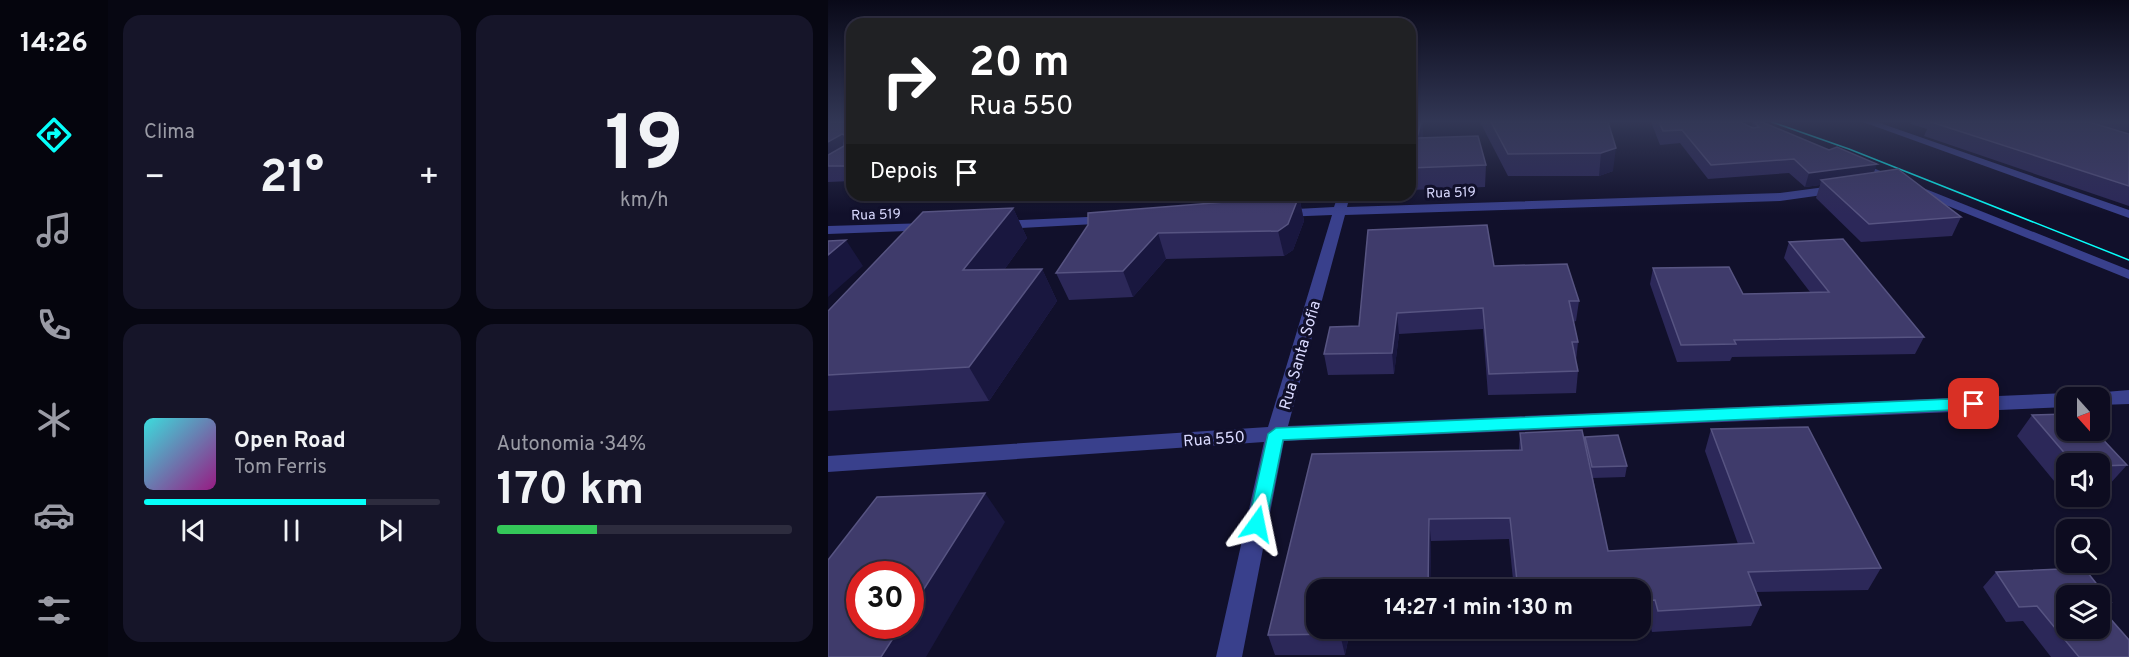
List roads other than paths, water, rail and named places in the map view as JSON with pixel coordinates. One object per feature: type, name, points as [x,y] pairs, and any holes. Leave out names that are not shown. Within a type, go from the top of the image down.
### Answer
[{"type":"street","points":[[1955,153],[2129,214]]},
{"type":"street","points":[[1843,159],[2129,275]]},
{"type":"street","points":[[1872,184],[1895,180]]},
{"type":"street","name":"Rua 519","points":[[1269,213],[1342,202],[1769,198],[1850,187]]},
{"type":"street","name":"Rua Santa Sofia","points":[[1229,657],[1276,434],[1342,202]]},
{"type":"street","points":[[982,225],[1125,220]]},
{"type":"street","name":"Rua 519","points":[[828,230],[946,226]]},
{"type":"street","points":[[2110,398],[2129,397]]},
{"type":"street","name":"Rua 550","points":[[828,464],[1276,434],[2056,400]]},
{"type":"tram line","points":[[1858,153],[2129,260]]}]
